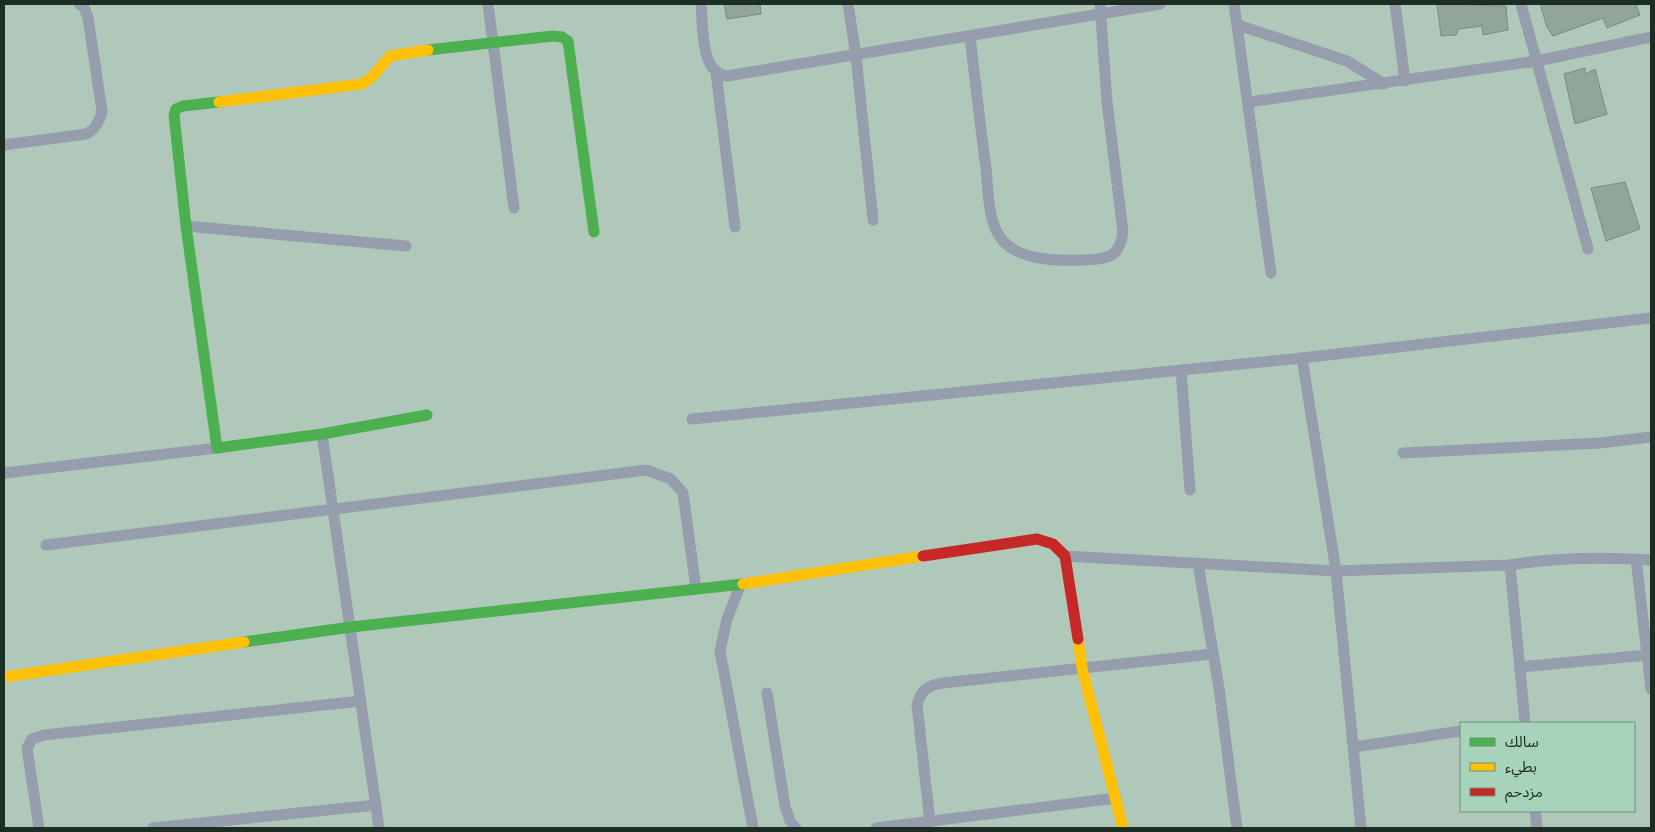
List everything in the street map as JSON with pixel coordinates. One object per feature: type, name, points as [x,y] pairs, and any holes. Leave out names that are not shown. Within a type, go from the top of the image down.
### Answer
[{"type":"street","points":[[4,145],[86,134],[92,130],[101,118],[102,111],[88,18],[84,7],[79,4]]},
{"type":"street","points":[[488,4],[514,208]]},
{"type":"street","points":[[702,4],[707,60],[716,72],[735,227]]},
{"type":"street","points":[[848,4],[856,56],[873,220]]},
{"type":"street","points":[[716,72],[727,76],[970,36],[1100,9],[1160,4]]},
{"type":"street","points":[[1234,4],[1249,102],[1271,273]]},
{"type":"street","points":[[1395,4],[1405,81]]},
{"type":"street","points":[[1521,4],[1588,249]]},
{"type":"street","points":[[970,36],[990,204],[997,232],[1018,252],[1036,258],[1059,261],[1104,259],[1115,254],[1121,245],[1123,232],[1102,58],[1100,9]]},
{"type":"street","points":[[1238,25],[1347,61],[1384,84]]},
{"type":"street","points":[[217,448],[186,226],[174,115],[179,107],[362,84],[372,80],[382,61],[390,54],[553,36],[562,37],[568,41],[594,232]]},
{"type":"street","points":[[1249,102],[1537,61],[1651,37]]},
{"type":"street","points":[[186,226],[406,246]]},
{"type":"street","points":[[692,419],[1302,358],[1651,318]]},
{"type":"street","points":[[1302,358],[1336,571],[1361,828]]},
{"type":"street","points":[[1181,370],[1190,490]]},
{"type":"street","points":[[4,473],[322,434],[427,415]]},
{"type":"street","points":[[322,434],[379,828]]},
{"type":"street","points":[[1403,453],[1600,443],[1651,437]]},
{"type":"street","points":[[46,545],[646,470],[672,479],[682,493],[696,589]]},
{"type":"street","points":[[4,676],[351,627],[741,584],[1037,539],[1048,541],[1059,547],[1066,556],[1082,668],[1123,828]]},
{"type":"street","points":[[1066,556],[1336,571],[1510,565],[1536,560],[1651,560]]},
{"type":"street","points":[[1636,559],[1651,689]]},
{"type":"street","points":[[1198,564],[1213,654],[1237,828]]},
{"type":"street","points":[[1510,565],[1520,667],[1523,722]]},
{"type":"street","points":[[741,584],[727,619],[720,651],[753,828]]},
{"type":"street","points":[[930,822],[917,705],[919,696],[925,688],[942,682],[1213,654]]},
{"type":"street","points":[[1520,667],[1647,655]]},
{"type":"street","points":[[767,693],[786,806],[790,821],[796,828]]},
{"type":"street","points":[[39,828],[27,748],[32,739],[44,736],[361,700]]},
{"type":"street","points":[[1354,747],[1460,731]]},
{"type":"street","points":[[876,828],[1116,798]]},
{"type":"street","points":[[154,828],[262,823],[376,805]]},
{"type":"street","points":[[1535,812],[1537,828]]},
{"type":"building","points":[[724,4],[760,4],[761,14],[727,19]]},
{"type":"building","points":[[1437,4],[1506,6],[1508,30],[1483,35],[1482,26],[1459,29],[1456,35],[1441,36]]},
{"type":"building","points":[[1540,4],[1636,4],[1640,15],[1607,28],[1603,18],[1553,36],[1547,27]]},
{"type":"building","points":[[1585,68],[1585,74],[1595,69],[1607,114],[1575,124],[1564,74]]},
{"type":"building","points":[[1625,182],[1640,229],[1606,241],[1591,188]]},
{"type":"traffic: fast","points":[[428,50],[553,36],[562,37],[568,41],[594,232]]},
{"type":"traffic: fast","points":[[219,102],[183,106],[176,109],[174,115],[186,226],[217,448],[322,434],[427,415]]},
{"type":"traffic: fast","points":[[244,642],[351,627],[743,584]]},
{"type":"traffic: slow","points":[[219,102],[362,84],[372,77],[390,56],[428,50]]},
{"type":"traffic: slow","points":[[743,584],[923,556]]},
{"type":"traffic: slow","points":[[1078,639],[1082,668],[1123,828]]},
{"type":"traffic: slow","points":[[4,677],[244,642]]},
{"type":"traffic: jam","points":[[923,556],[1037,539],[1053,544],[1065,556],[1078,639]]}]
